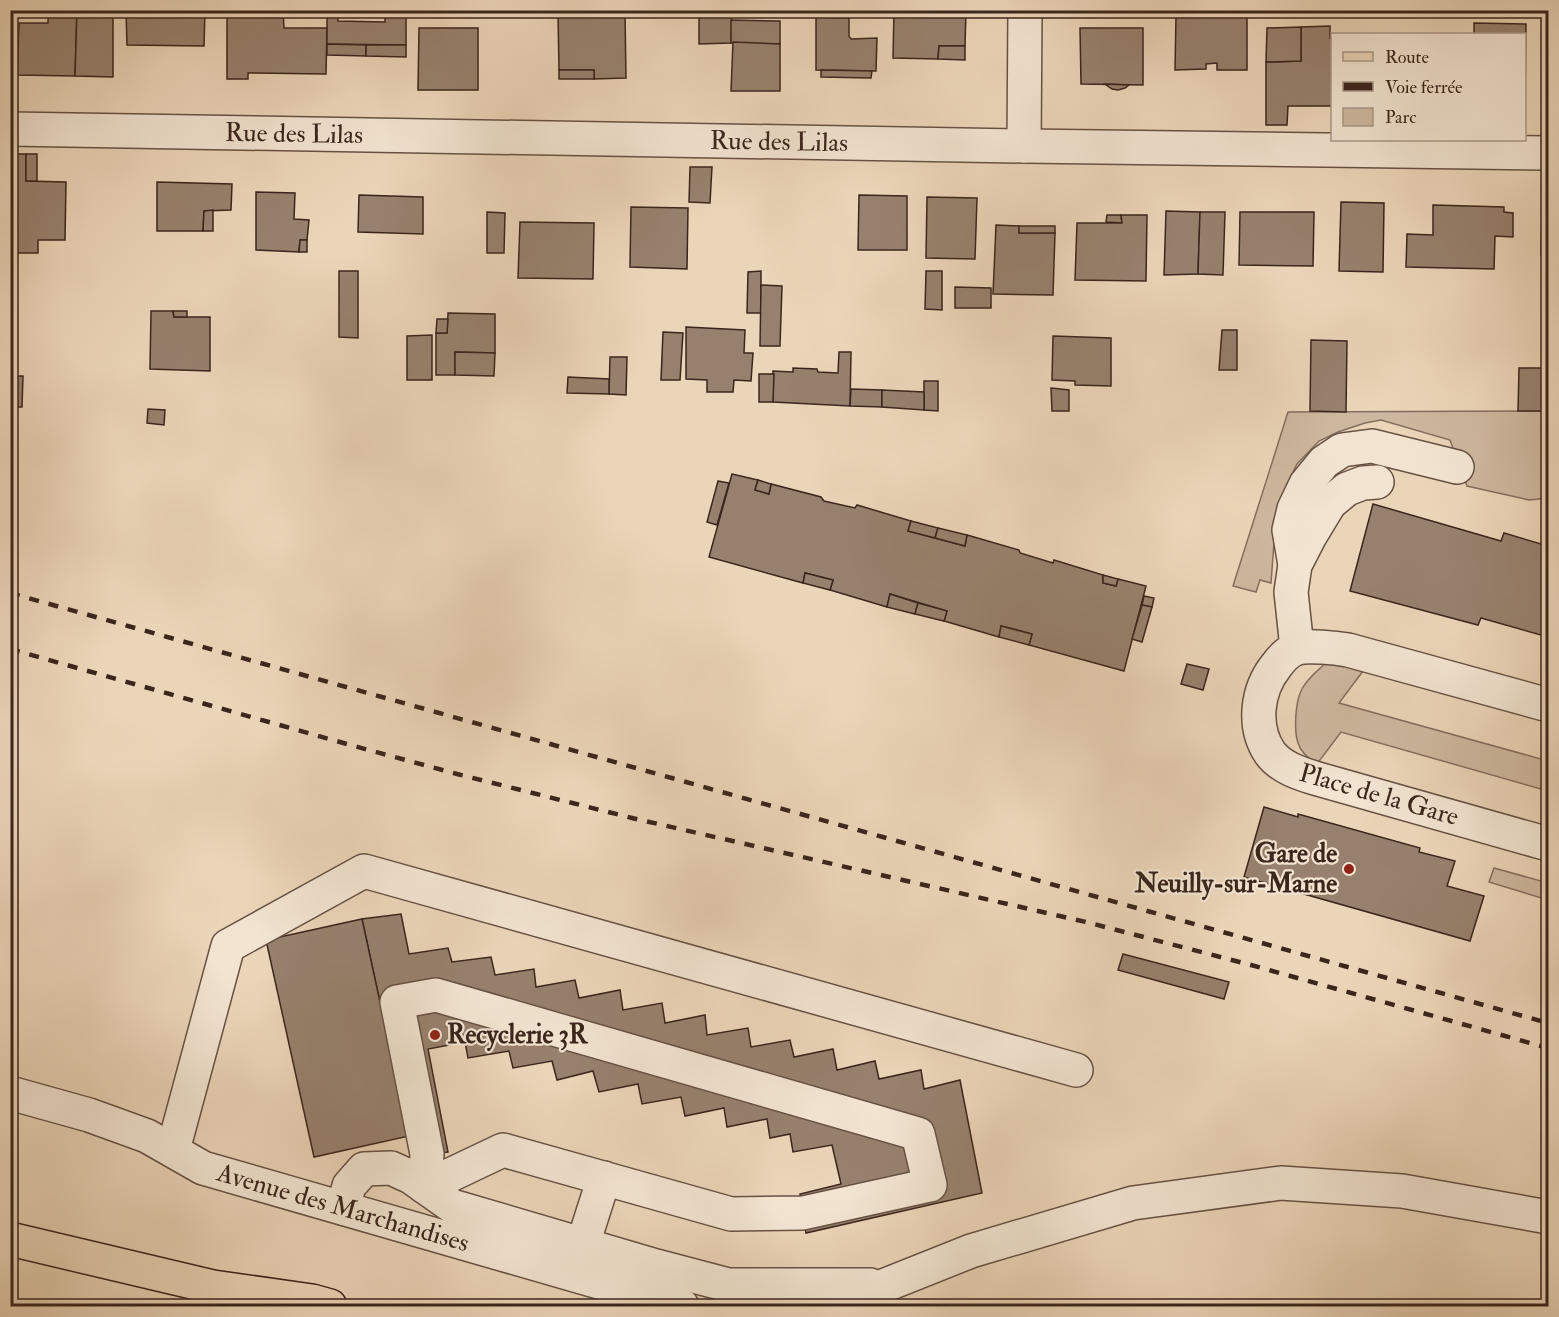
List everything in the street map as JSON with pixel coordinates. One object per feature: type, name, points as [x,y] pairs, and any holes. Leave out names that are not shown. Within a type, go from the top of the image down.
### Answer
[{"type":"main road","points":[[10,1239],[244,1306]]},
{"type":"main road","points":[[209,1297],[312,1301],[330,1306]]},
{"type":"street","points":[[1024,146],[1025,10]]},
{"type":"street","name":"Rue des Lilas","points":[[10,129],[1548,153]]},
{"type":"street","points":[[1457,467],[1372,446],[1342,450],[1324,462],[1306,484],[1294,510],[1289,530],[1295,565],[1291,592],[1297,648],[1328,647],[1348,650],[1548,705]]},
{"type":"street","points":[[1295,565],[1330,503],[1347,489],[1363,483],[1377,482]]},
{"type":"street","name":"Place de la Gare","points":[[1297,648],[1282,658],[1267,677],[1258,704],[1260,732],[1270,754],[1290,770],[1548,844]]},
{"type":"street","points":[[172,1150],[228,946],[364,871],[1076,1070]]},
{"type":"street","points":[[436,995],[918,1134],[930,1185],[803,1213],[731,1214],[503,1150],[425,1187],[427,1154],[397,1002],[436,995]]},
{"type":"street","name":"Avenue des Marchandises","points":[[10,1094],[90,1115],[147,1136],[203,1168],[682,1306]]},
{"type":"street","points":[[344,1208],[349,1186],[364,1169],[391,1168],[411,1177],[452,1206],[728,1285],[887,1286]]},
{"type":"street","points":[[583,1244],[604,1178]]},
{"type":"street","points":[[833,1306],[971,1251],[1133,1203],[1281,1183],[1402,1191],[1548,1217]]},
{"type":"green space","points":[[1548,411],[1548,498],[1529,500],[1467,486],[1450,440],[1381,420],[1338,432],[1319,441],[1297,464],[1287,484],[1275,529],[1271,583],[1260,580],[1256,592],[1233,586],[1288,412]]},
{"type":"green space","points":[[1326,663],[1366,667],[1339,703],[1548,761],[1548,791],[1341,732],[1317,764],[1299,747],[1296,710],[1303,687]]},
{"type":"green space","points":[[1494,868],[1548,883],[1548,900],[1489,882]]},
{"type":"building","points":[[48,10],[77,10],[75,76],[17,75],[19,23],[48,23]]},
{"type":"building","points":[[77,10],[113,10],[113,77],[75,76]]},
{"type":"building","points":[[126,10],[205,10],[204,46],[127,45]]},
{"type":"building","points":[[227,10],[283,10],[284,28],[327,28],[326,74],[248,73],[248,79],[227,79]]},
{"type":"building","points":[[327,10],[338,10],[338,21],[385,22],[385,10],[406,10],[406,45],[327,44]]},
{"type":"building","points":[[699,10],[732,10],[731,43],[699,44]]},
{"type":"building","points":[[894,10],[966,10],[965,46],[939,46],[938,59],[893,58]]},
{"type":"building","points":[[625,13],[626,78],[594,79],[594,70],[559,70],[558,14]]},
{"type":"building","points":[[1247,14],[1247,70],[1217,70],[1217,63],[1206,64],[1206,69],[1175,70],[1176,15]]},
{"type":"building","points":[[816,17],[849,18],[851,39],[877,38],[876,71],[816,70]]},
{"type":"building","points":[[731,20],[780,21],[780,44],[731,43]]},
{"type":"building","points":[[1474,23],[1526,24],[1526,33],[1474,33]]},
{"type":"building","points":[[1330,26],[1331,106],[1288,106],[1287,125],[1266,125],[1266,62],[1301,61],[1301,27]]},
{"type":"building","points":[[1301,27],[1301,61],[1266,62],[1267,28]]},
{"type":"building","points":[[419,28],[478,28],[478,90],[418,90]]},
{"type":"building","points":[[1080,28],[1143,28],[1143,85],[1081,84]]},
{"type":"building","points":[[733,42],[780,44],[780,91],[731,91]]},
{"type":"building","points":[[327,44],[366,45],[366,56],[327,55]]},
{"type":"building","points":[[366,45],[406,45],[406,57],[366,56]]},
{"type":"building","points":[[939,46],[965,46],[965,60],[938,59]]},
{"type":"building","points":[[559,70],[594,70],[594,79],[559,79]]},
{"type":"building","points":[[821,70],[872,71],[871,78],[821,77]]},
{"type":"building","points":[[1105,84],[1129,85],[1118,90]]},
{"type":"building","points":[[10,154],[26,154],[26,181],[66,182],[65,240],[38,240],[38,253],[10,253]]},
{"type":"building","points":[[26,154],[37,154],[37,181],[26,181]]},
{"type":"building","points":[[690,167],[712,167],[710,203],[689,202]]},
{"type":"building","points":[[157,182],[232,184],[231,210],[204,211],[203,231],[157,231]]},
{"type":"building","points":[[256,192],[295,193],[294,219],[309,220],[307,240],[300,240],[299,252],[256,250]]},
{"type":"building","points":[[359,195],[423,197],[423,234],[358,232]]},
{"type":"building","points":[[859,195],[907,196],[907,250],[858,250]]},
{"type":"building","points":[[927,197],[977,198],[975,259],[926,258]]},
{"type":"building","points":[[1341,202],[1384,203],[1383,272],[1339,271]]},
{"type":"building","points":[[1433,205],[1504,207],[1504,212],[1513,213],[1513,237],[1495,236],[1494,269],[1406,267],[1407,234],[1433,235]]},
{"type":"building","points":[[631,207],[688,208],[687,269],[630,267]]},
{"type":"building","points":[[1542,209],[1548,209],[1548,255],[1541,255]]},
{"type":"building","points":[[213,210],[213,231],[203,231],[204,211]]},
{"type":"building","points":[[1166,211],[1200,212],[1198,274],[1164,275]]},
{"type":"building","points":[[487,212],[505,213],[504,253],[487,253]]},
{"type":"building","points":[[1200,212],[1225,212],[1223,275],[1198,274]]},
{"type":"building","points":[[1240,212],[1314,212],[1313,266],[1239,265]]},
{"type":"building","points":[[1107,215],[1121,215],[1122,223],[1106,222]]},
{"type":"building","points":[[1121,215],[1147,215],[1146,281],[1075,280],[1077,223],[1122,223]]},
{"type":"building","points":[[520,222],[594,223],[593,279],[518,278]]},
{"type":"building","points":[[996,225],[1019,226],[1019,233],[1055,233],[1053,295],[993,294]]},
{"type":"building","points":[[1019,226],[1055,226],[1055,233],[1019,233]]},
{"type":"building","points":[[300,240],[307,240],[307,252],[299,252]]},
{"type":"building","points":[[339,271],[358,271],[358,338],[339,337]]},
{"type":"building","points":[[761,271],[761,313],[747,313],[748,272]]},
{"type":"building","points":[[926,271],[942,271],[942,310],[925,309]]},
{"type":"building","points":[[761,285],[782,286],[780,346],[760,346]]},
{"type":"building","points":[[955,287],[991,288],[991,308],[955,308]]},
{"type":"building","points":[[151,311],[173,311],[174,317],[210,317],[210,371],[150,369]]},
{"type":"building","points":[[173,311],[187,311],[187,317],[174,317]]},
{"type":"building","points":[[448,313],[495,314],[495,353],[455,352],[455,375],[436,375],[436,333],[447,333]]},
{"type":"building","points":[[437,319],[448,319],[447,333],[436,333]]},
{"type":"building","points":[[686,327],[745,330],[744,353],[753,353],[751,381],[734,380],[733,392],[707,392],[707,380],[686,379]]},
{"type":"building","points":[[1222,330],[1237,330],[1237,370],[1219,370]]},
{"type":"building","points":[[663,332],[683,333],[680,380],[661,380]]},
{"type":"building","points":[[432,335],[432,380],[407,380],[407,336]]},
{"type":"building","points":[[1053,336],[1111,338],[1111,386],[1075,385],[1075,381],[1052,380]]},
{"type":"building","points":[[1311,340],[1347,341],[1346,412],[1310,411]]},
{"type":"building","points":[[455,352],[495,353],[494,376],[455,375]]},
{"type":"building","points":[[839,352],[851,352],[850,406],[773,402],[773,371],[793,372],[793,368],[838,373]]},
{"type":"building","points":[[610,357],[627,357],[626,395],[609,394]]},
{"type":"building","points":[[1519,368],[1545,368],[1544,411],[1518,411]]},
{"type":"building","points":[[759,374],[774,374],[773,402],[759,402]]},
{"type":"building","points":[[10,376],[23,376],[22,407],[10,407]]},
{"type":"building","points":[[568,377],[609,379],[609,394],[567,393]]},
{"type":"building","points":[[924,381],[938,381],[938,411],[924,410]]},
{"type":"building","points":[[1051,388],[1069,390],[1069,411],[1052,411]]},
{"type":"building","points":[[851,389],[882,390],[882,407],[850,406]]},
{"type":"building","points":[[882,390],[924,392],[924,410],[882,407]]},
{"type":"building","points":[[148,409],[165,410],[164,425],[147,423]]},
{"type":"building","points":[[732,474],[758,480],[755,490],[769,494],[771,484],[821,497],[824,501],[855,508],[857,505],[911,521],[908,531],[965,546],[967,535],[1019,550],[1020,553],[1053,563],[1054,560],[1103,575],[1103,583],[1116,586],[1118,579],[1146,586],[1124,671],[1029,645],[1032,634],[1001,626],[999,637],[944,621],[947,611],[890,594],[887,607],[830,590],[833,580],[805,573],[803,583],[709,557]]},
{"type":"building","points":[[758,480],[771,484],[769,494],[755,490]]},
{"type":"building","points":[[718,481],[729,483],[717,525],[707,522]]},
{"type":"building","points":[[1373,504],[1501,541],[1504,533],[1548,546],[1548,637],[1481,618],[1478,625],[1350,591]]},
{"type":"building","points":[[911,521],[938,528],[935,538],[908,531]]},
{"type":"building","points":[[938,528],[967,535],[965,546],[935,538]]},
{"type":"building","points":[[805,573],[833,580],[830,590],[803,583]]},
{"type":"building","points":[[1103,575],[1118,579],[1116,586],[1103,583]]},
{"type":"building","points":[[890,594],[918,603],[915,614],[887,607]]},
{"type":"building","points":[[1144,596],[1154,598],[1152,607],[1142,605]]},
{"type":"building","points":[[918,603],[947,611],[944,621],[915,614]]},
{"type":"building","points":[[1142,605],[1152,607],[1142,642],[1132,639]]},
{"type":"building","points":[[1001,626],[1032,634],[1029,645],[999,637]]},
{"type":"building","points":[[1187,664],[1209,669],[1203,690],[1181,684]]},
{"type":"building","name":"Gare de Neuilly-sur-Marne","points":[[1264,807],[1298,817],[1298,814],[1420,848],[1419,852],[1455,861],[1447,886],[1484,896],[1470,941],[1244,877]]},
{"type":"building","points":[[401,914],[409,954],[448,948],[452,962],[491,957],[495,975],[534,969],[536,987],[575,980],[579,998],[620,990],[623,1010],[662,1003],[665,1023],[705,1015],[707,1035],[748,1028],[751,1047],[790,1040],[794,1057],[833,1049],[837,1070],[875,1061],[879,1079],[921,1070],[924,1089],[960,1080],[982,1193],[806,1233],[800,1194],[841,1184],[832,1145],[793,1152],[790,1134],[770,1138],[767,1119],[727,1127],[724,1108],[685,1116],[681,1097],[642,1104],[638,1084],[599,1092],[593,1071],[557,1080],[552,1061],[513,1068],[509,1051],[468,1058],[465,1042],[428,1049],[448,1152],[412,1156],[362,919]]},
{"type":"building","points":[[362,919],[409,1136],[314,1157],[266,940]]},
{"type":"building","points":[[1123,954],[1229,982],[1224,999],[1118,970]]},
{"type":"railway","points":[[10,593],[1548,1023]]},
{"type":"railway","points":[[10,649],[457,774],[632,818],[1086,922],[1251,965],[1548,1048]]},
{"type":"place","name":"Gare de Neuilly-sur-Marne","points":[[1349,869]]},
{"type":"place","name":"Recyclerie 3R","points":[[435,1035]]}]
